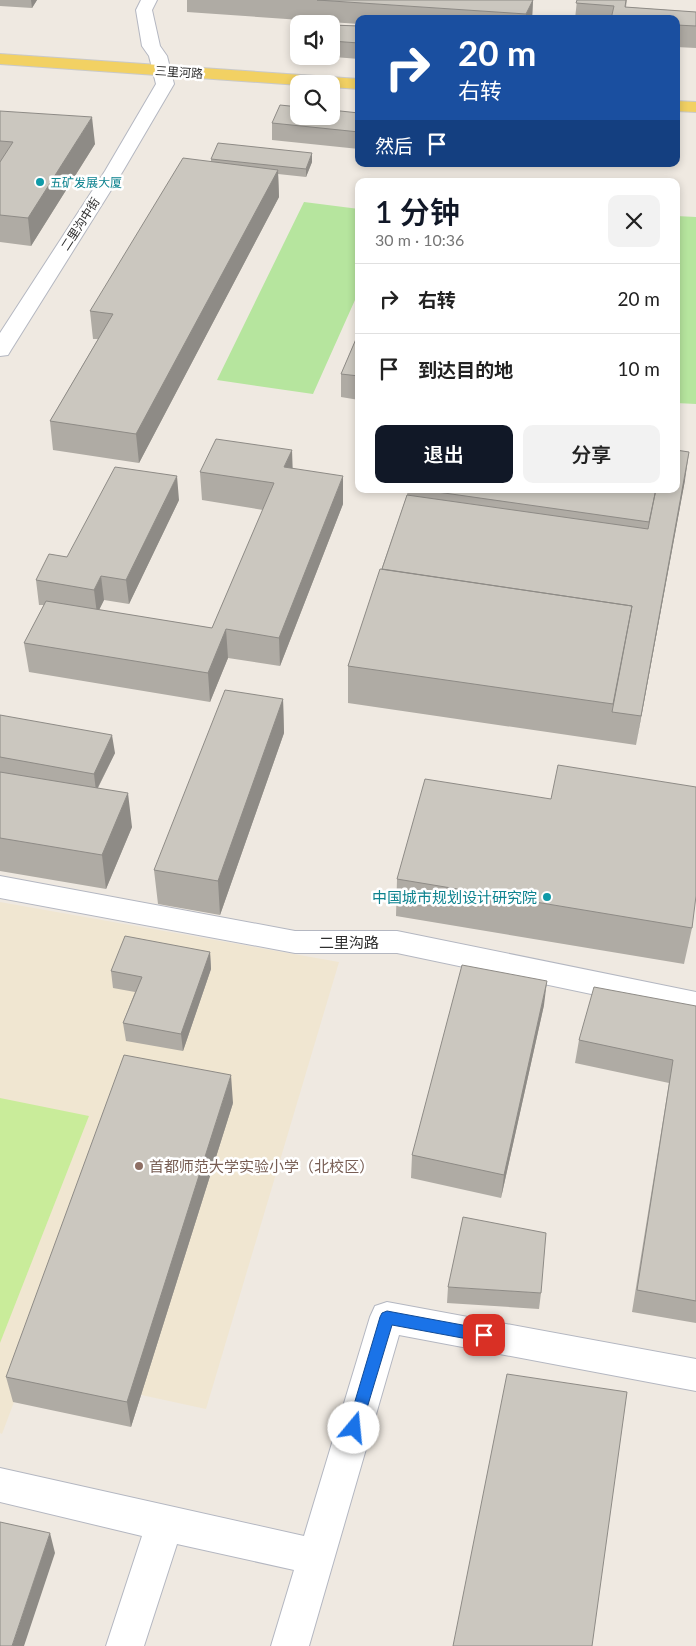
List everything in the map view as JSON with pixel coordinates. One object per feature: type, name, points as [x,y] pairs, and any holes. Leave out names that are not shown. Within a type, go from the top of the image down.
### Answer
[{"type":"main road","name":"三里河路","points":[[0,59],[290,92]]},
{"type":"main road","name":"三里河路","points":[[0,72],[355,84]]},
{"type":"main road","points":[[340,96],[355,97]]},
{"type":"main road","points":[[680,106],[696,107]]},
{"type":"main road","points":[[680,119],[696,120]]},
{"type":"street","points":[[149,0],[144,10],[151,46],[158,56],[164,77]]},
{"type":"street","name":"二里沟中街","points":[[0,350],[109,179],[164,77]]},
{"type":"street","name":"二里沟路","points":[[0,887],[295,942],[397,942],[696,1004]]},
{"type":"street","points":[[290,1646],[387,1317],[696,1375]]},
{"type":"street","points":[[0,1485],[316,1557]]},
{"type":"street","points":[[125,1646],[165,1523]]},
{"type":"shaded area","name":"首都师范大学实验小学（北校区）","points":[[0,902],[339,962],[206,1409],[26,1370],[2,1434],[0,1433]]},
{"type":"green space","points":[[304,202],[355,208],[355,300],[313,394],[217,380]]},
{"type":"green space","points":[[680,216],[696,217],[696,404],[680,403]]},
{"type":"green space","points":[[0,1098],[89,1116],[0,1343]]},
{"type":"building","points":[[317,0],[533,0],[526,14]]},
{"type":"building","points":[[577,0],[626,0],[625,7],[696,12],[696,26],[680,25],[680,15],[612,15],[614,6],[576,3]]},
{"type":"building","points":[[340,25],[355,26],[355,43],[340,42]]},
{"type":"building","points":[[280,105],[290,106],[290,125],[272,123]]},
{"type":"building","points":[[0,111],[92,117],[28,218],[0,215],[0,162],[13,142],[0,141]]},
{"type":"building","points":[[340,111],[355,113],[355,132],[291,125],[340,125]]},
{"type":"building","points":[[218,143],[312,153],[306,169],[211,159]]},
{"type":"building","points":[[183,158],[278,170],[136,434],[50,421],[113,314],[90,311]]},
{"type":"building","points":[[355,341],[355,376],[341,374]]},
{"type":"building","points":[[216,439],[292,450],[284,467],[343,476],[279,638],[226,629],[208,673],[24,643],[46,601],[212,628],[274,483],[200,472]]},
{"type":"building","points":[[680,451],[689,452],[641,716],[612,712],[632,606],[382,569],[407,495],[648,529],[655,493],[680,493]]},
{"type":"building","points":[[115,467],[177,476],[126,580],[101,576],[94,590],[36,580],[49,554],[67,557]]},
{"type":"building","points":[[444,493],[655,493],[649,522]]},
{"type":"building","points":[[380,569],[632,606],[613,704],[348,666]]},
{"type":"building","points":[[225,690],[283,699],[218,881],[154,870]]},
{"type":"building","points":[[0,715],[112,735],[94,774],[0,757]]},
{"type":"building","name":"中国城市规划设计研究院","points":[[558,765],[696,787],[696,896],[692,928],[397,879],[425,779],[551,799]]},
{"type":"building","points":[[0,772],[128,793],[102,855],[0,838]]},
{"type":"building","points":[[125,936],[210,952],[181,1034],[123,1023],[142,977],[111,971]]},
{"type":"building","points":[[462,965],[547,981],[504,1175],[412,1155]]},
{"type":"building","points":[[594,987],[696,1006],[696,1301],[637,1290],[673,1060],[579,1040]]},
{"type":"building","points":[[124,1055],[231,1075],[127,1402],[6,1377]]},
{"type":"building","points":[[463,1217],[546,1233],[541,1293],[448,1287]]},
{"type":"building","points":[[507,1374],[627,1392],[592,1646],[453,1646]]},
{"type":"building","points":[[0,1522],[50,1533],[12,1646],[0,1646]]},
{"type":"place","name":"五矿发展大厦","points":[[40,182]]},
{"type":"place","name":"中国城市规划设计研究院","points":[[547,897]]},
{"type":"place","name":"首都师范大学实验小学（北校区）","points":[[139,1166]]},
{"type":"route","points":[[354,1428],[387,1317],[484,1335]]}]
